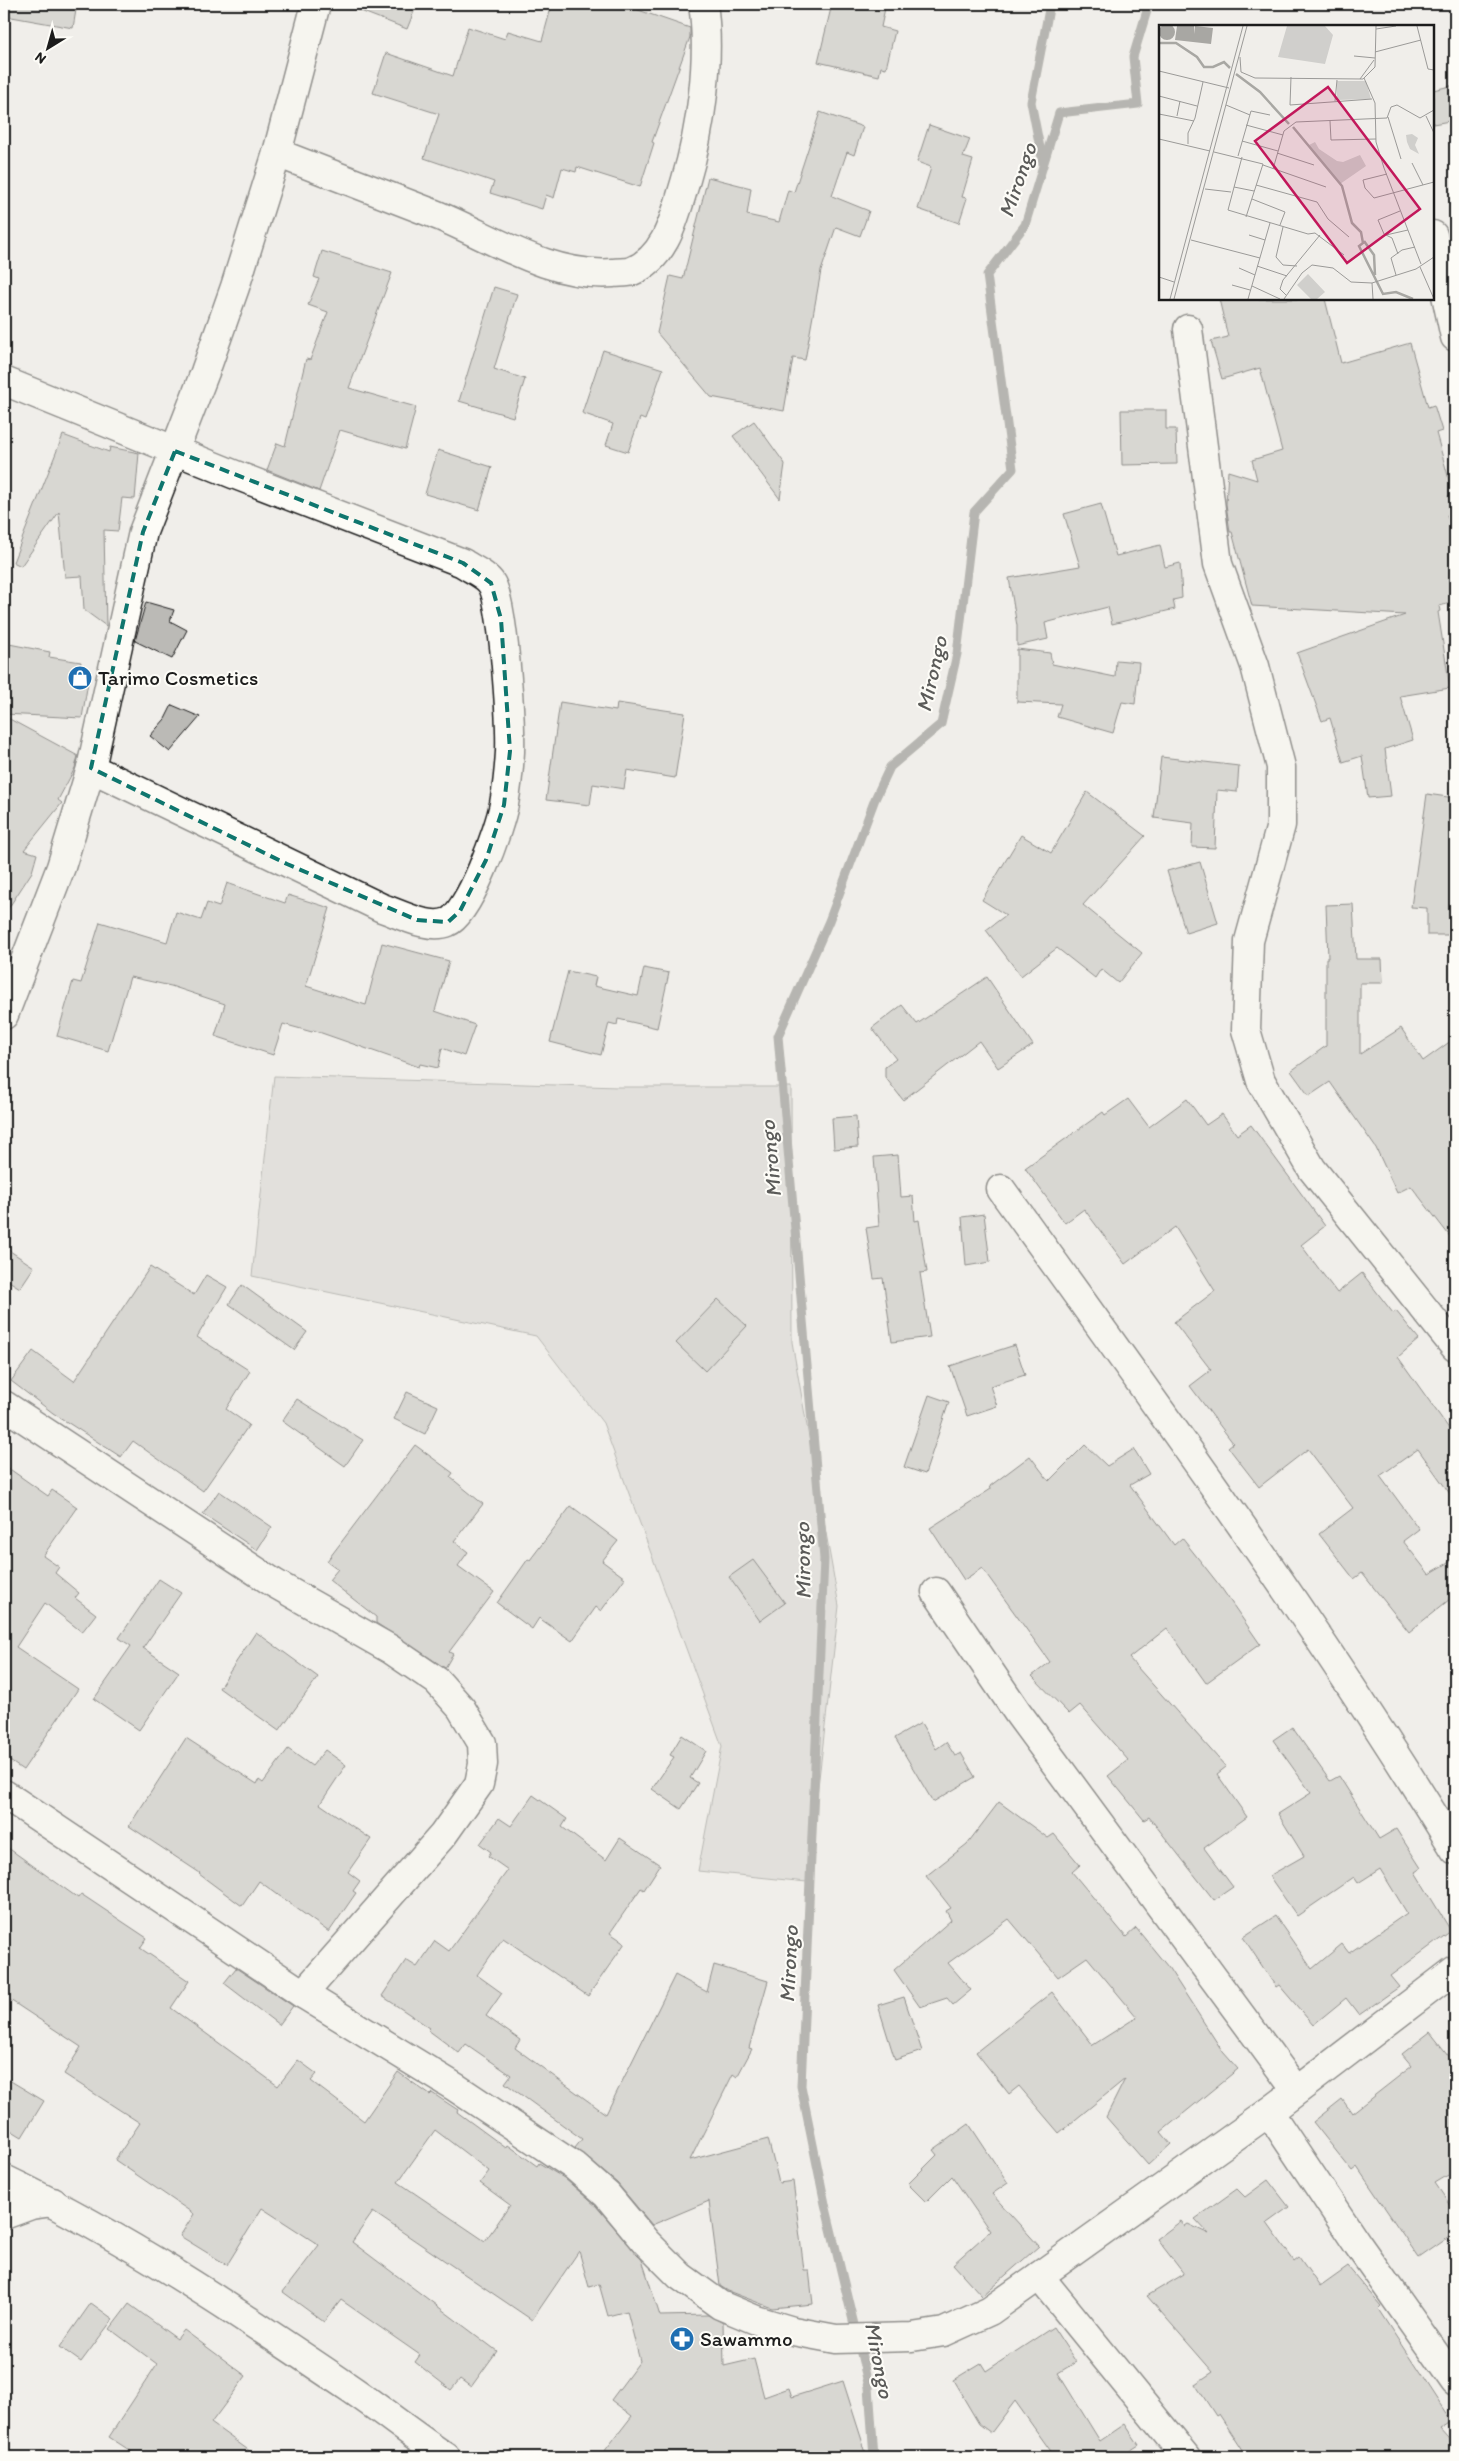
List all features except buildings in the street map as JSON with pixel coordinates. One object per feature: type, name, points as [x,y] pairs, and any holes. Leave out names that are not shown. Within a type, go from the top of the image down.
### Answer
[{"type":"street","points":[[4,1015],[61,867],[91,768],[143,532],[235,287],[277,153],[316,4]]},
{"type":"street","points":[[277,153],[435,214],[522,255],[592,274],[632,271],[654,256],[671,229],[689,170],[701,103],[707,31],[703,4]]},
{"type":"street","points":[[1434,239],[1455,337]]},
{"type":"street","points":[[1188,329],[1218,564],[1254,666],[1281,767],[1281,825],[1249,941],[1246,1030],[1261,1081],[1312,1169],[1455,1347]]},
{"type":"street","points":[[4,381],[175,451],[463,563],[491,582],[501,619],[510,751],[504,805],[486,860],[460,911],[448,922],[433,924],[382,908],[91,768]]},
{"type":"street","points":[[1001,1189],[1260,1552],[1396,1753],[1455,1850]]},
{"type":"street","points":[[4,1406],[266,1578],[390,1649],[437,1681],[461,1708],[482,1743],[483,1764],[478,1784],[443,1835],[303,1994]]},
{"type":"street","points":[[936,1592],[1018,1713],[1296,2090]]},
{"type":"street","points":[[4,1794],[303,1994],[455,2087],[574,2166],[607,2194],[646,2242],[680,2276],[720,2305],[774,2325],[836,2339],[912,2336],[944,2332],[990,2311],[1269,2112],[1455,1970]]},
{"type":"street","points":[[1269,2112],[1358,2245],[1455,2382]]},
{"type":"street","points":[[4,2179],[53,2202],[165,2267],[352,2389],[446,2457]]},
{"type":"street","points":[[4,2215],[31,2205],[53,2202]]},
{"type":"street","points":[[1039,2276],[1186,2457]]},
{"type":"highlighted area","points":[[175,451],[463,563],[491,583],[501,619],[510,751],[504,805],[486,860],[460,911],[448,922],[417,920],[287,864],[91,768],[143,532]]},
{"type":"shaded area","points":[[274,1076],[618,1087],[791,1087],[792,1342],[839,1606],[807,1882],[698,1871],[722,1746],[603,1423],[536,1336],[252,1276]]},
{"type":"waterway","points":[[1043,163],[1031,102],[1050,4]]},
{"type":"waterway","name":"Mirongo","points":[[874,2457],[869,2387],[825,2204],[801,2086],[824,1559],[778,1036],[829,921],[875,799],[890,767],[941,724],[957,654],[974,512],[1013,469],[987,275],[1025,225],[1059,113],[1138,104],[1133,57],[1149,4]]},
{"type":"place","name":"Tarimo Cosmetics","points":[[80,678]]},
{"type":"place","name":"Sawammo","points":[[682,2339]]}]
